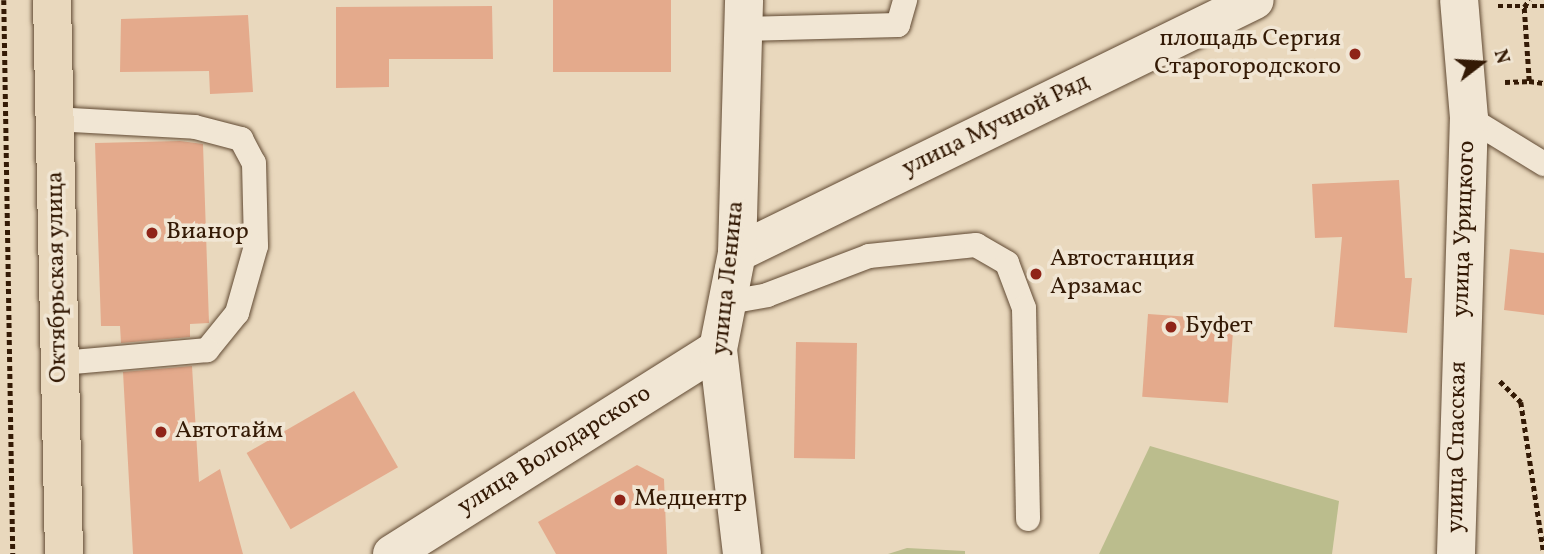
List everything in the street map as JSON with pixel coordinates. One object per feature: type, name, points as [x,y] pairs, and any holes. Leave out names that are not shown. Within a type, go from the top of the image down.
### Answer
[{"type":"main road","name":"Октябрьская улица","points":[[52,0],[64,554]]},
{"type":"main road","name":"улица Мучной Ряд","points":[[737,253],[1255,0]]},
{"type":"main road","points":[[1458,0],[1467,101]]},
{"type":"main road","name":"улица Ленина","points":[[742,554],[718,348],[737,253],[744,14]]},
{"type":"main road","name":"улица Урицкого","points":[[1460,340],[1467,101]]},
{"type":"main road","name":"улица Спасская","points":[[1456,554],[1460,340]]},
{"type":"main road","name":"улица Володарского","points":[[392,554],[718,348]]},
{"type":"lane","points":[[744,14],[898,25],[905,0]]},
{"type":"lane","points":[[1467,101],[1544,164]]},
{"type":"lane","points":[[54,120],[195,127],[241,139],[254,163],[255,177],[256,246],[237,313],[206,350],[60,363]]},
{"type":"lane","points":[[729,302],[767,295],[869,256],[976,245],[1007,263],[1024,307],[1028,519]]},
{"type":"path","points":[[4,0],[13,554]]},
{"type":"path","points":[[1529,0],[1524,6],[1530,81]]},
{"type":"path","points":[[1500,6],[1544,6]]},
{"type":"path","points":[[1467,101],[1530,81],[1544,83]]},
{"type":"path","points":[[1460,340],[1521,402],[1544,554]]},
{"type":"green space","points":[[1150,446],[1339,501],[1332,554],[1099,554]]},
{"type":"green space","points":[[907,548],[965,551],[965,554],[888,554]]},
{"type":"building","points":[[553,0],[671,0],[671,72],[553,72]]},
{"type":"building","points":[[492,6],[493,59],[389,59],[389,87],[336,88],[336,7]]},
{"type":"building","points":[[248,15],[253,92],[210,94],[209,71],[120,72],[121,19]]},
{"type":"building","name":"Вианор","points":[[180,141],[203,144],[209,323],[190,324],[190,337],[121,343],[120,326],[101,326],[95,143]]},
{"type":"building","points":[[1399,180],[1405,278],[1412,278],[1407,333],[1334,327],[1342,237],[1315,238],[1312,184]]},
{"type":"building","points":[[1510,249],[1544,253],[1544,315],[1504,310]]},
{"type":"building","points":[[1148,314],[1234,320],[1228,403],[1142,397]]},
{"type":"building","points":[[796,342],[857,343],[855,459],[794,458]]},
{"type":"building","name":"Автотайм","points":[[192,366],[199,482],[220,469],[243,554],[133,554],[123,372]]},
{"type":"building","points":[[354,391],[398,467],[291,529],[247,453]]},
{"type":"building","name":"Медцентр","points":[[637,465],[664,479],[667,554],[556,554],[538,522]]},
{"type":"place","name":"площадь Сергия Старогородского","points":[[1355,54]]},
{"type":"place","name":"Вианор","points":[[152,233]]},
{"type":"place","name":"Автостанция Арзамас","points":[[1036,274]]},
{"type":"place","name":"Буфет","points":[[1171,327]]},
{"type":"place","name":"Автотайм","points":[[161,432]]},
{"type":"place","name":"Медцентр","points":[[620,500]]}]
